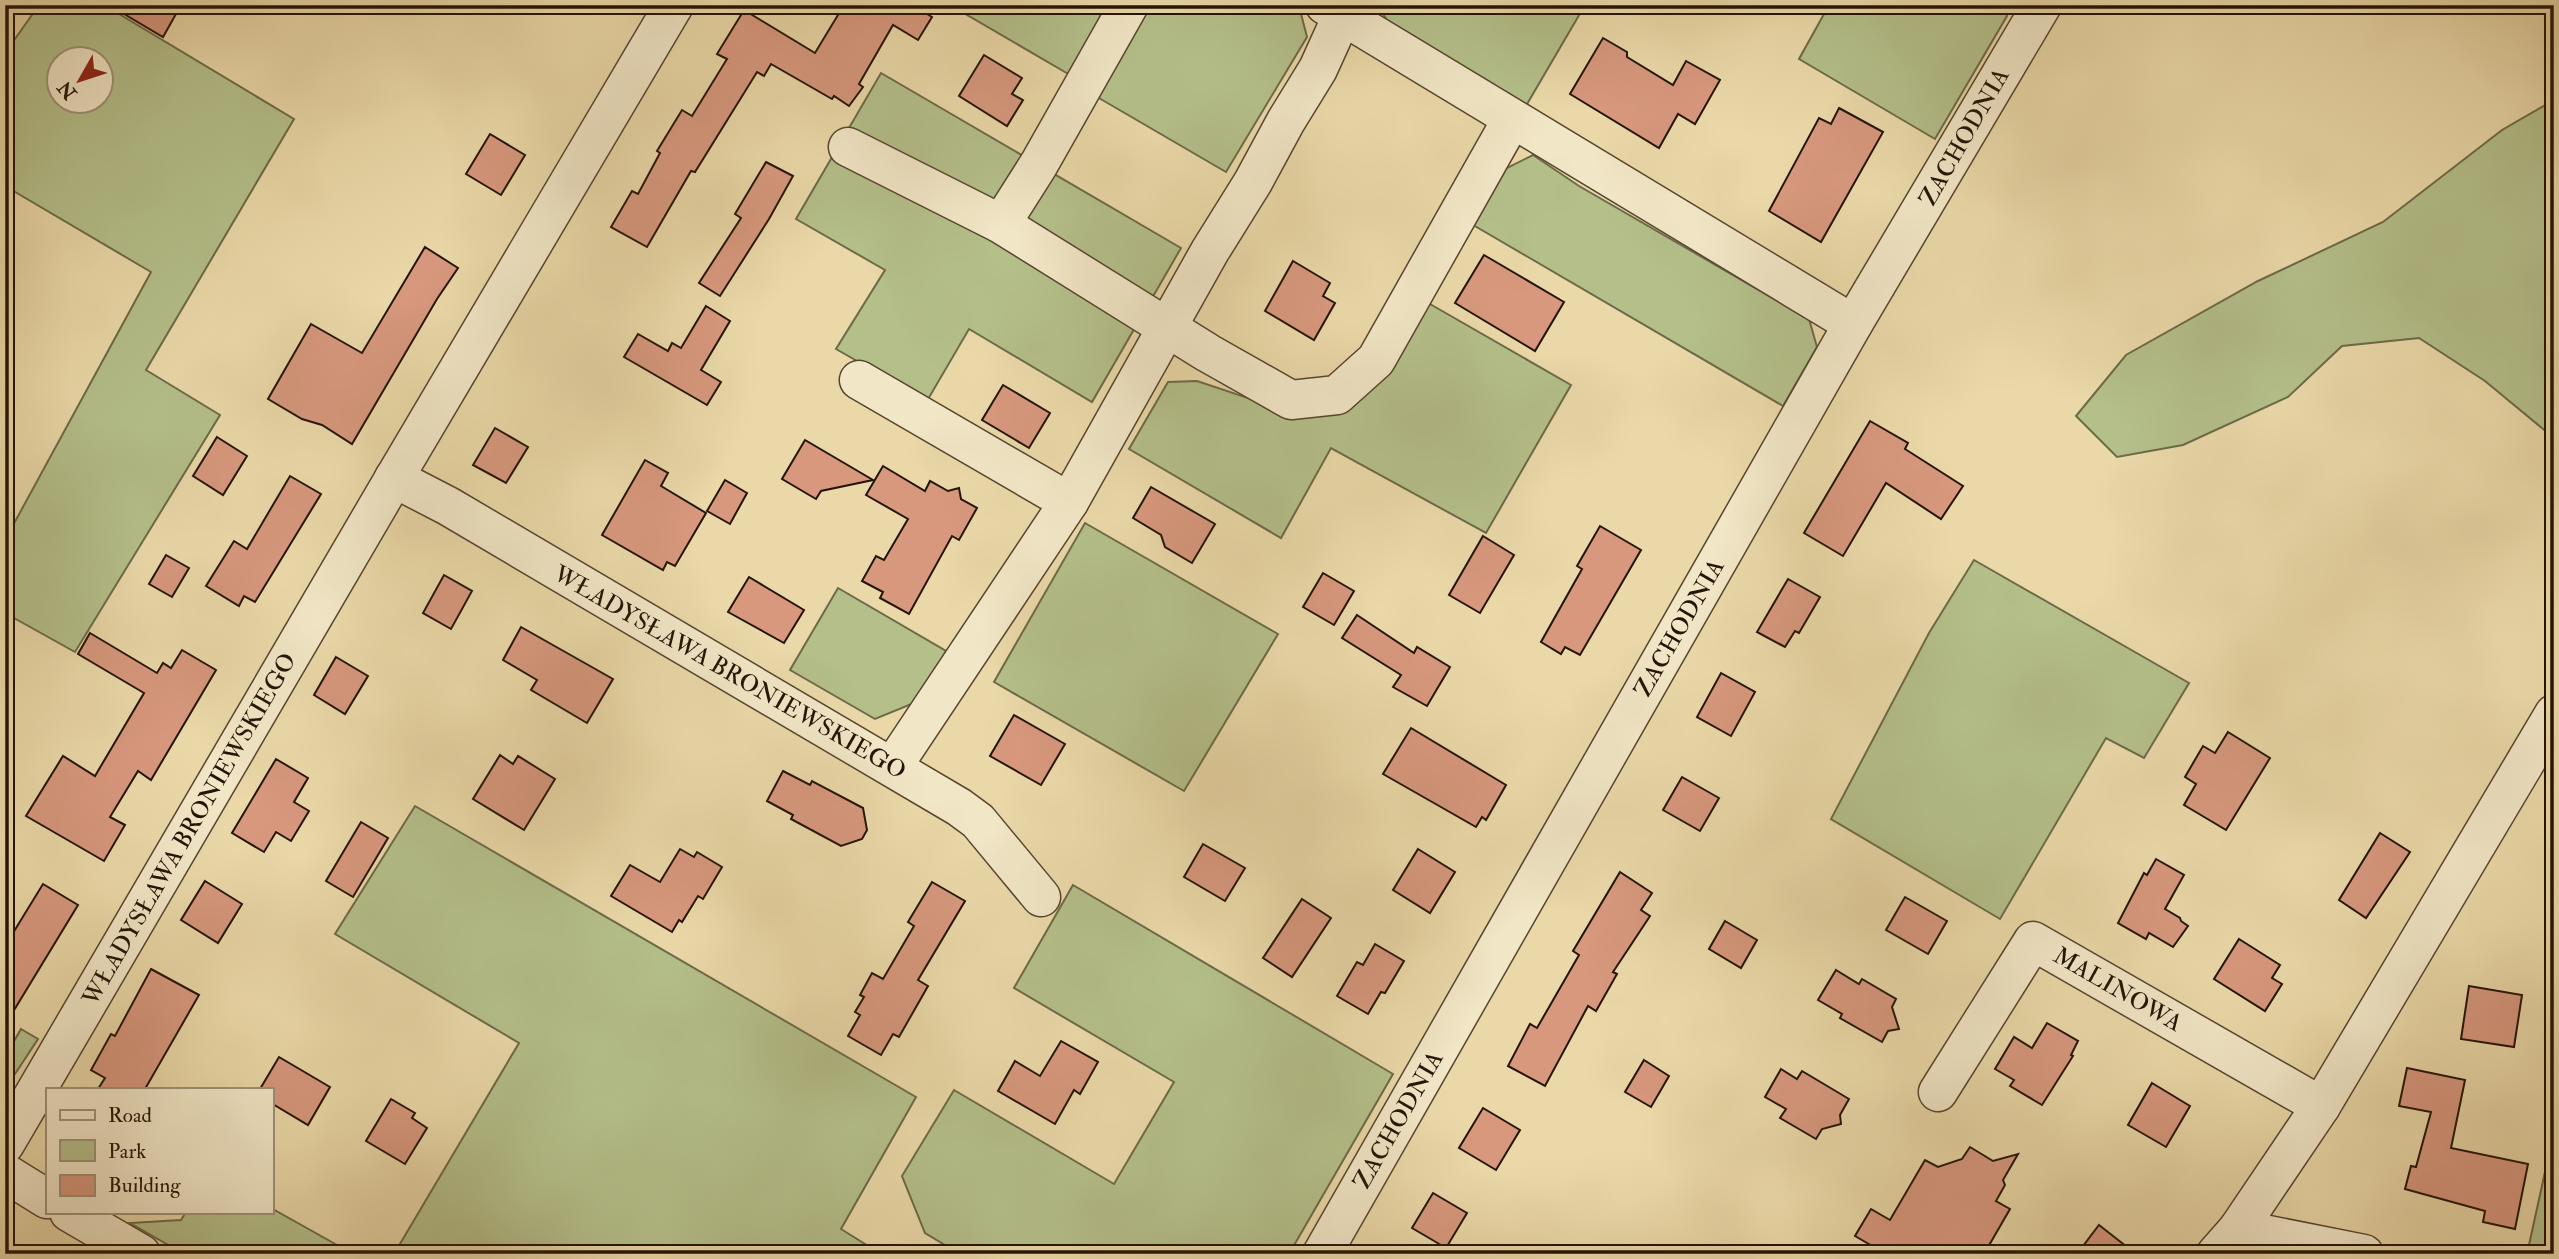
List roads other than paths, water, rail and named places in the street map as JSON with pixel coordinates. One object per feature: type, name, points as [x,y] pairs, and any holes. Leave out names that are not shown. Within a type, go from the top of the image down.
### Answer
[{"type":"street","name":"WŁADYSŁAWA BRONIEWSKIEGO","points":[[5,1144],[674,5]]},
{"type":"street","points":[[1001,224],[1040,164],[1129,5]]},
{"type":"street","name":"ZACHODNIA","points":[[1322,1254],[1853,324],[2042,5]]},
{"type":"street","points":[[894,766],[1069,502],[1167,326],[1318,69],[1338,8],[1512,119],[1853,324]]},
{"type":"street","points":[[848,147],[1001,224],[1208,353],[1291,400],[1337,396],[1376,360],[1512,119]]},
{"type":"street","points":[[859,380],[1069,502]]},
{"type":"street","name":"WŁADYSŁAWA BRONIEWSKIEGO","points":[[394,478],[448,506],[894,766],[959,807],[978,821],[1041,897]]},
{"type":"street","points":[[2364,1254],[2227,1241],[2321,1106],[2554,714]]},
{"type":"street","name":"MALINOWA","points":[[1938,1092],[2034,941],[2321,1106]]},
{"type":"street","points":[[5,1173],[46,1198]]},
{"type":"street","points":[[72,1214],[141,1254]]}]
